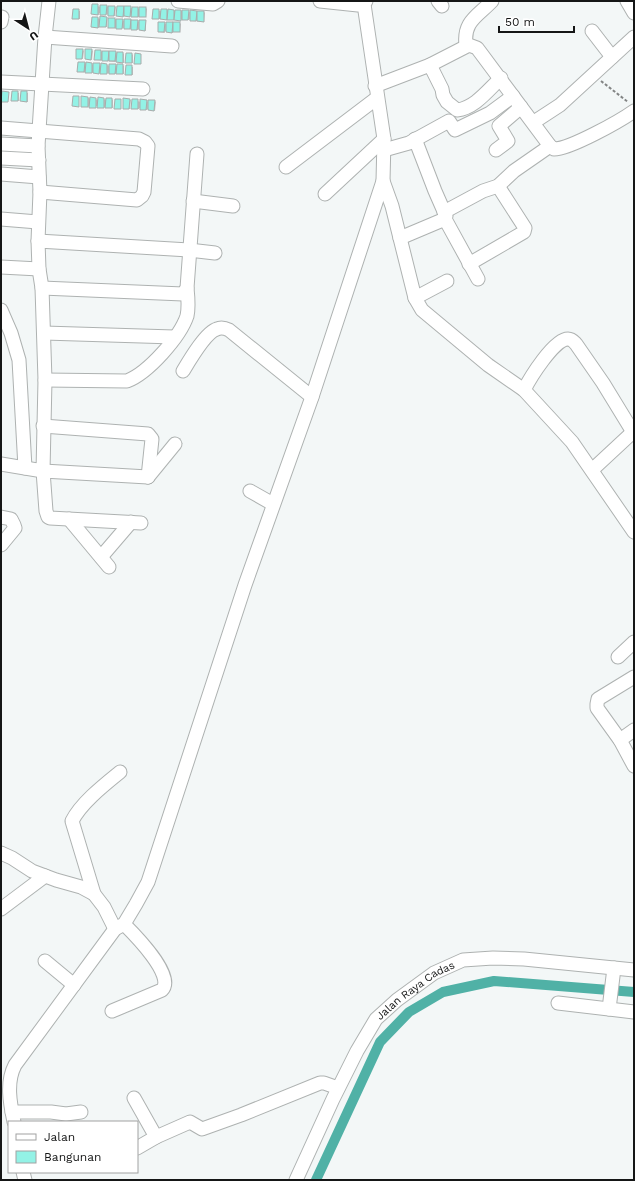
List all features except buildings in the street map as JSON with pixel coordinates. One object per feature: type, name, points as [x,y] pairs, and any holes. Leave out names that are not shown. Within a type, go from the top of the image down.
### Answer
[{"type":"street","points":[[178,1],[213,4],[218,1]]},
{"type":"street","points":[[81,1112],[66,1114],[50,1112],[13,1117],[10,1079],[11,1072],[74,985],[136,904],[148,882],[242,592],[312,397],[383,181],[384,145],[360,4],[319,1]]},
{"type":"street","points":[[466,45],[465,36],[467,26],[472,19],[492,1]]},
{"type":"street","points":[[627,1],[634,13]]},
{"type":"street","points":[[46,4],[38,146],[40,192],[38,241],[44,333],[45,380],[43,471],[47,515],[50,518],[136,522],[101,557]]},
{"type":"street","points":[[592,31],[612,57]]},
{"type":"street","points":[[44,37],[172,46]]},
{"type":"street","points":[[534,122],[560,104],[634,37]]},
{"type":"street","points":[[286,167],[376,92],[458,51],[466,45],[477,48],[534,122],[550,146],[554,149],[561,148],[613,124],[632,107]]},
{"type":"street","points":[[430,65],[447,102],[457,110],[461,110],[482,98],[501,78]]},
{"type":"street","points":[[1,82],[143,89]]},
{"type":"street","points":[[325,194],[384,145],[409,143],[449,121],[455,130],[490,112],[513,96]]},
{"type":"street","points":[[499,126],[521,107]]},
{"type":"street","points":[[490,112],[508,141],[496,150]]},
{"type":"street","points":[[1,128],[139,139],[145,142],[148,146],[144,192],[137,200],[40,192]]},
{"type":"street","points":[[415,139],[445,216],[478,279]]},
{"type":"street","points":[[1,144],[38,146]]},
{"type":"street","points":[[400,238],[445,216],[483,191],[498,186],[514,171],[550,146]]},
{"type":"street","points":[[45,380],[127,381],[135,378],[147,369],[174,338],[187,315],[189,250],[196,154]]},
{"type":"street","points":[[1,158],[39,160]]},
{"type":"street","points":[[1,174],[39,177]]},
{"type":"street","points":[[383,181],[392,206],[415,298],[422,310],[488,365],[524,390],[572,442],[634,532]]},
{"type":"street","points":[[469,264],[525,230],[498,186]]},
{"type":"street","points":[[193,201],[233,206]]},
{"type":"street","points":[[1,219],[38,222]]},
{"type":"street","points":[[38,241],[189,250],[215,253]]},
{"type":"street","points":[[1,267],[39,269]]},
{"type":"street","points":[[415,298],[447,281]]},
{"type":"street","points":[[42,288],[180,295],[183,294],[187,288]]},
{"type":"street","points":[[1,310],[11,334],[19,360],[25,468]]},
{"type":"street","points":[[183,371],[210,333],[216,329],[223,328],[229,330],[312,397]]},
{"type":"street","points":[[44,333],[174,338]]},
{"type":"street","points":[[524,390],[538,365],[560,342],[567,339],[572,340],[576,344],[633,431],[592,470]]},
{"type":"street","points":[[43,426],[148,434],[152,439],[148,477]]},
{"type":"street","points":[[148,477],[174,444]]},
{"type":"street","points":[[1,464],[43,471],[148,477]]},
{"type":"street","points":[[250,491],[273,504]]},
{"type":"street","points":[[1,517],[11,519],[15,528],[1,545]]},
{"type":"street","points":[[69,519],[109,567]]},
{"type":"street","points":[[618,657],[634,642]]},
{"type":"street","points":[[634,677],[598,699],[597,704],[597,708],[620,740],[634,766]]},
{"type":"street","points":[[620,740],[634,730]]},
{"type":"street","points":[[112,1011],[162,990],[165,987],[159,967],[149,951],[119,927],[94,894],[72,821],[75,815],[87,802],[120,772]]},
{"type":"street","points":[[1,853],[32,871],[81,887],[94,894]]},
{"type":"street","points":[[1,909],[45,876]]},
{"type":"street","name":"Jalan Raya Cadas","points":[[296,1180],[338,1088],[357,1051],[376,1019],[397,1000],[434,973],[455,962],[472,959],[516,959],[613,973],[634,970]]},
{"type":"street","points":[[45,961],[74,985]]},
{"type":"street","points":[[610,1007],[613,973]]},
{"type":"street","points":[[558,1003],[610,1007],[634,1012]]},
{"type":"street","points":[[138,1147],[156,1137],[190,1122],[202,1129],[320,1083],[338,1088]]},
{"type":"street","points":[[134,1098],[156,1137]]},
{"type":"path","points":[[594,74],[607,87],[632,107]]},
{"type":"waterway","points":[[316,1180],[380,1042],[409,1012],[443,992],[494,981],[634,992]]}]
